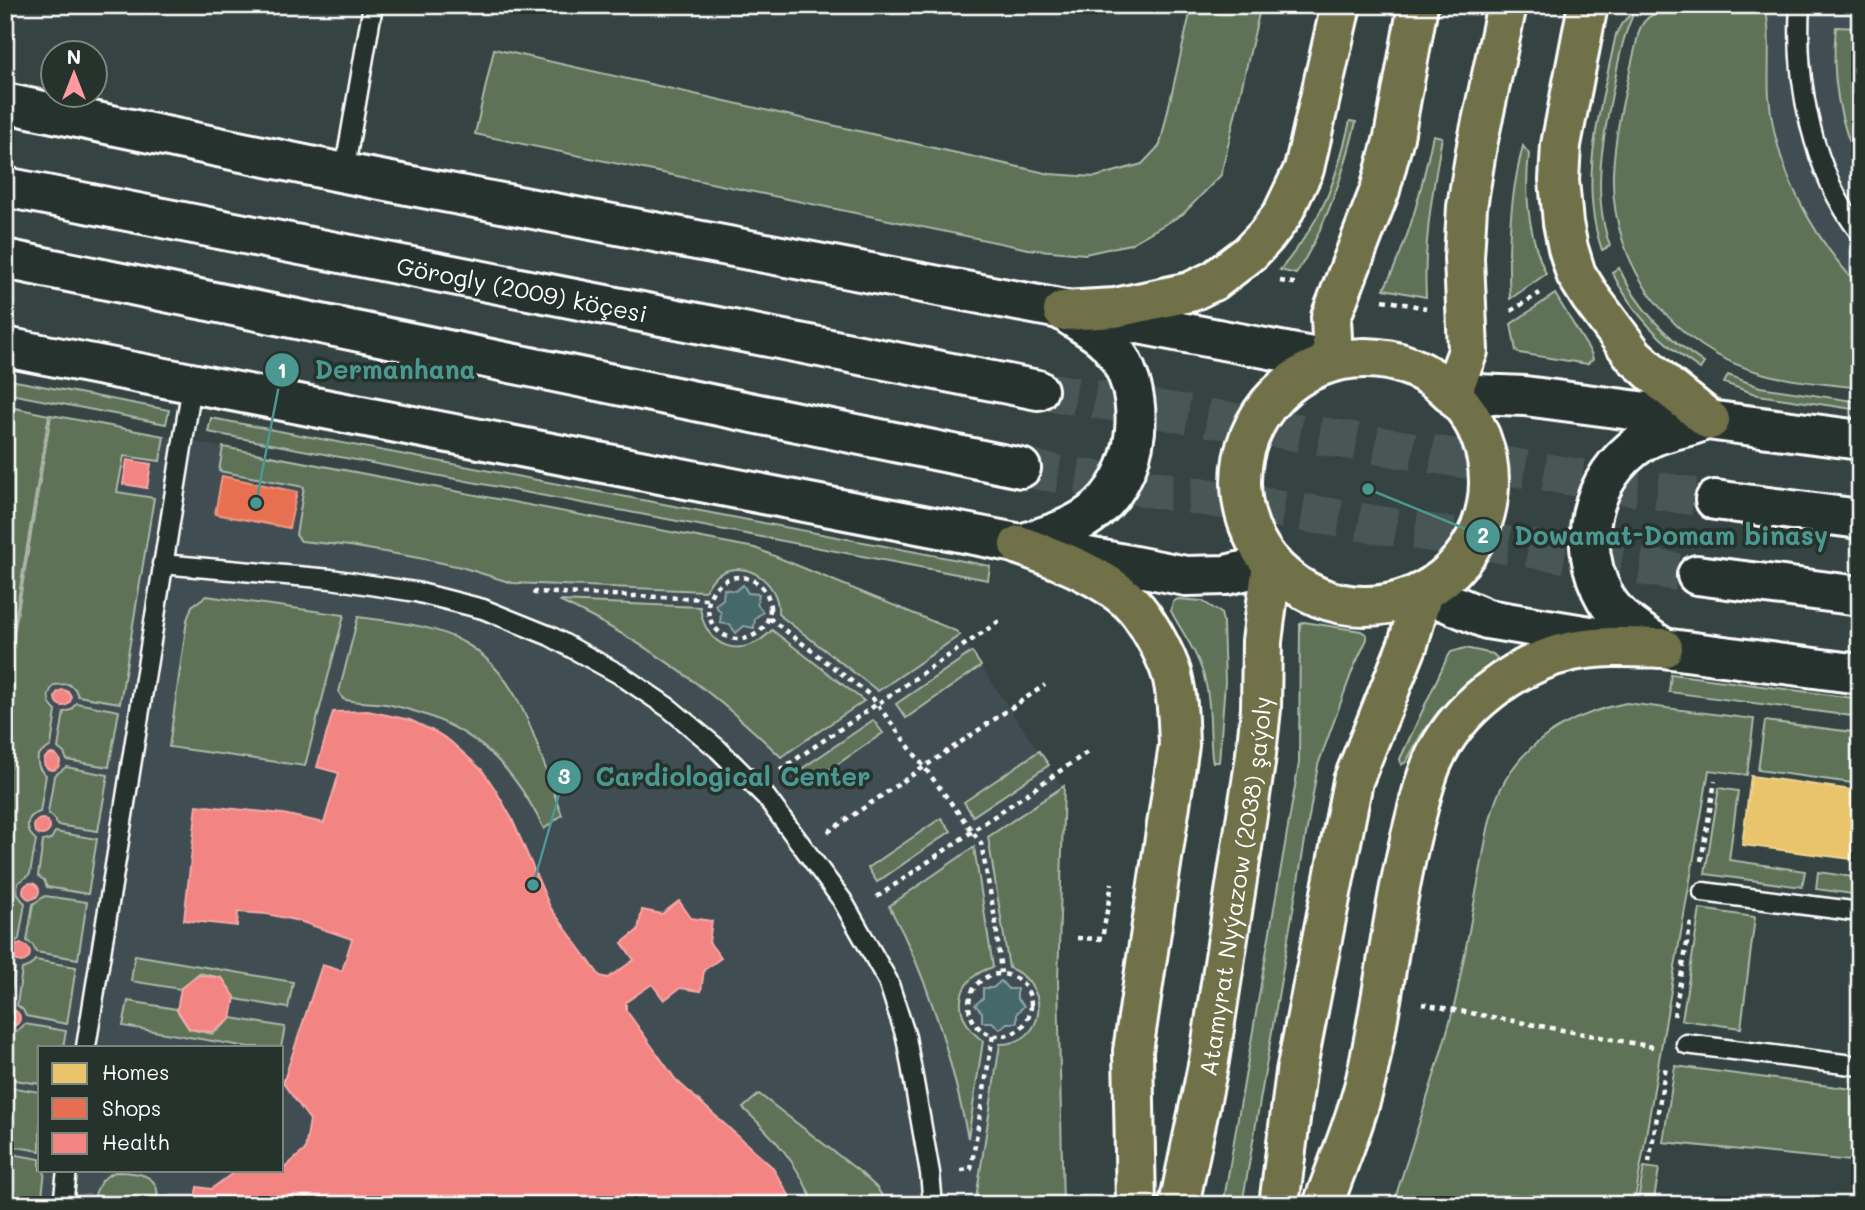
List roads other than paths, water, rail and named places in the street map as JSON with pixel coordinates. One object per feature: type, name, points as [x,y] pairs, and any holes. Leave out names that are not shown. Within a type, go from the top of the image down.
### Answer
[{"type":"main road","points":[[1063,310],[1115,308],[1190,292],[1214,280],[1249,254],[1266,236],[1282,215],[1304,169],[1341,5]]},
{"type":"main road","points":[[1333,361],[1331,317],[1380,190],[1394,137],[1418,5]]},
{"type":"main road","points":[[1452,393],[1468,351],[1464,258],[1469,195],[1507,5]]},
{"type":"main road","points":[[1588,5],[1561,145],[1559,180],[1568,248],[1576,274],[1634,356],[1666,386],[1710,420]]},
{"type":"main road","points":[[5,103],[344,173],[1333,361]]},
{"type":"main road","name":"Görogly (2009) köçesi","points":[[5,187],[1038,390]]},
{"type":"main road","points":[[5,259],[1021,468]]},
{"type":"main road","points":[[1019,545],[1067,529],[1092,513],[1122,478],[1135,433],[1136,404],[1122,365],[1107,342],[1063,310]]},
{"type":"main road","points":[[5,347],[1186,576],[1226,575],[1272,564]]},
{"type":"main road","points":[[1376,358],[1397,361],[1436,379],[1452,393],[1476,424],[1484,442],[1490,481],[1489,500],[1480,528],[1466,554],[1439,582],[1403,600],[1363,606],[1342,604],[1304,589],[1272,564],[1259,547],[1243,508],[1240,487],[1246,446],[1259,417],[1279,392],[1295,379],[1333,361],[1376,358]]},
{"type":"main road","points":[[1452,393],[1525,396],[1860,439]]},
{"type":"main road","points":[[1663,648],[1626,622],[1607,600],[1591,556],[1590,534],[1595,497],[1606,476],[1644,441],[1710,420]]},
{"type":"main road","points":[[1715,500],[1860,519]]},
{"type":"main road","points":[[1019,545],[1076,567],[1130,601],[1149,628],[1171,674],[1178,714],[1179,745],[1133,1051],[1136,1205]]},
{"type":"main road","name":"Atamyrat Nyýazow (2038) şaýoly","points":[[1179,1205],[1209,1061],[1255,763],[1261,709],[1262,641],[1272,564]]},
{"type":"main road","points":[[1697,575],[1860,596]]},
{"type":"main road","points":[[1423,592],[1487,619],[1663,648],[1860,674]]},
{"type":"main road","points":[[1279,1205],[1296,1072],[1353,781],[1408,645],[1423,592]]},
{"type":"main road","points":[[1323,1205],[1366,1081],[1403,865],[1432,762],[1451,731],[1473,706],[1493,689],[1542,660],[1572,651],[1606,646],[1663,648]]},
{"type":"lane","points":[[344,173],[373,5]]},
{"type":"lane","points":[[1800,5],[1801,64],[1813,133],[1822,164],[1860,233]]},
{"type":"lane","points":[[86,1046],[192,385]]},
{"type":"lane","points":[[162,564],[331,579],[416,592],[483,609],[550,636],[619,674],[669,708],[718,748],[756,786],[842,900],[888,981],[906,1037],[930,1173],[933,1205]]},
{"type":"lane","points":[[1703,892],[1860,912]]},
{"type":"lane","points":[[1686,1044],[1860,1066]]},
{"type":"lane","points":[[64,1205],[67,1172]]},
{"type":"water","points":[[743,585],[748,593],[759,594],[757,604],[763,612],[755,618],[754,628],[744,626],[736,633],[730,625],[720,623],[721,613],[715,605],[723,599],[724,589],[735,591]]},
{"type":"water","points":[[1001,981],[1008,989],[1017,989],[1017,999],[1024,1006],[1017,1013],[1017,1023],[1007,1023],[1000,1029],[992,1022],[982,1022],[982,1012],[975,1005],[983,998],[983,988],[993,988]]},
{"type":"tunnel","points":[[1038,390],[1715,500]]},
{"type":"tunnel","points":[[1021,468],[1697,575]]},
{"type":"place","name":"Dowamat-Domam binasy","points":[[1368,489]]},
{"type":"place","name":"Dermanhana","points":[[256,503]]},
{"type":"place","name":"Cardiological Center","points":[[533,885]]}]
